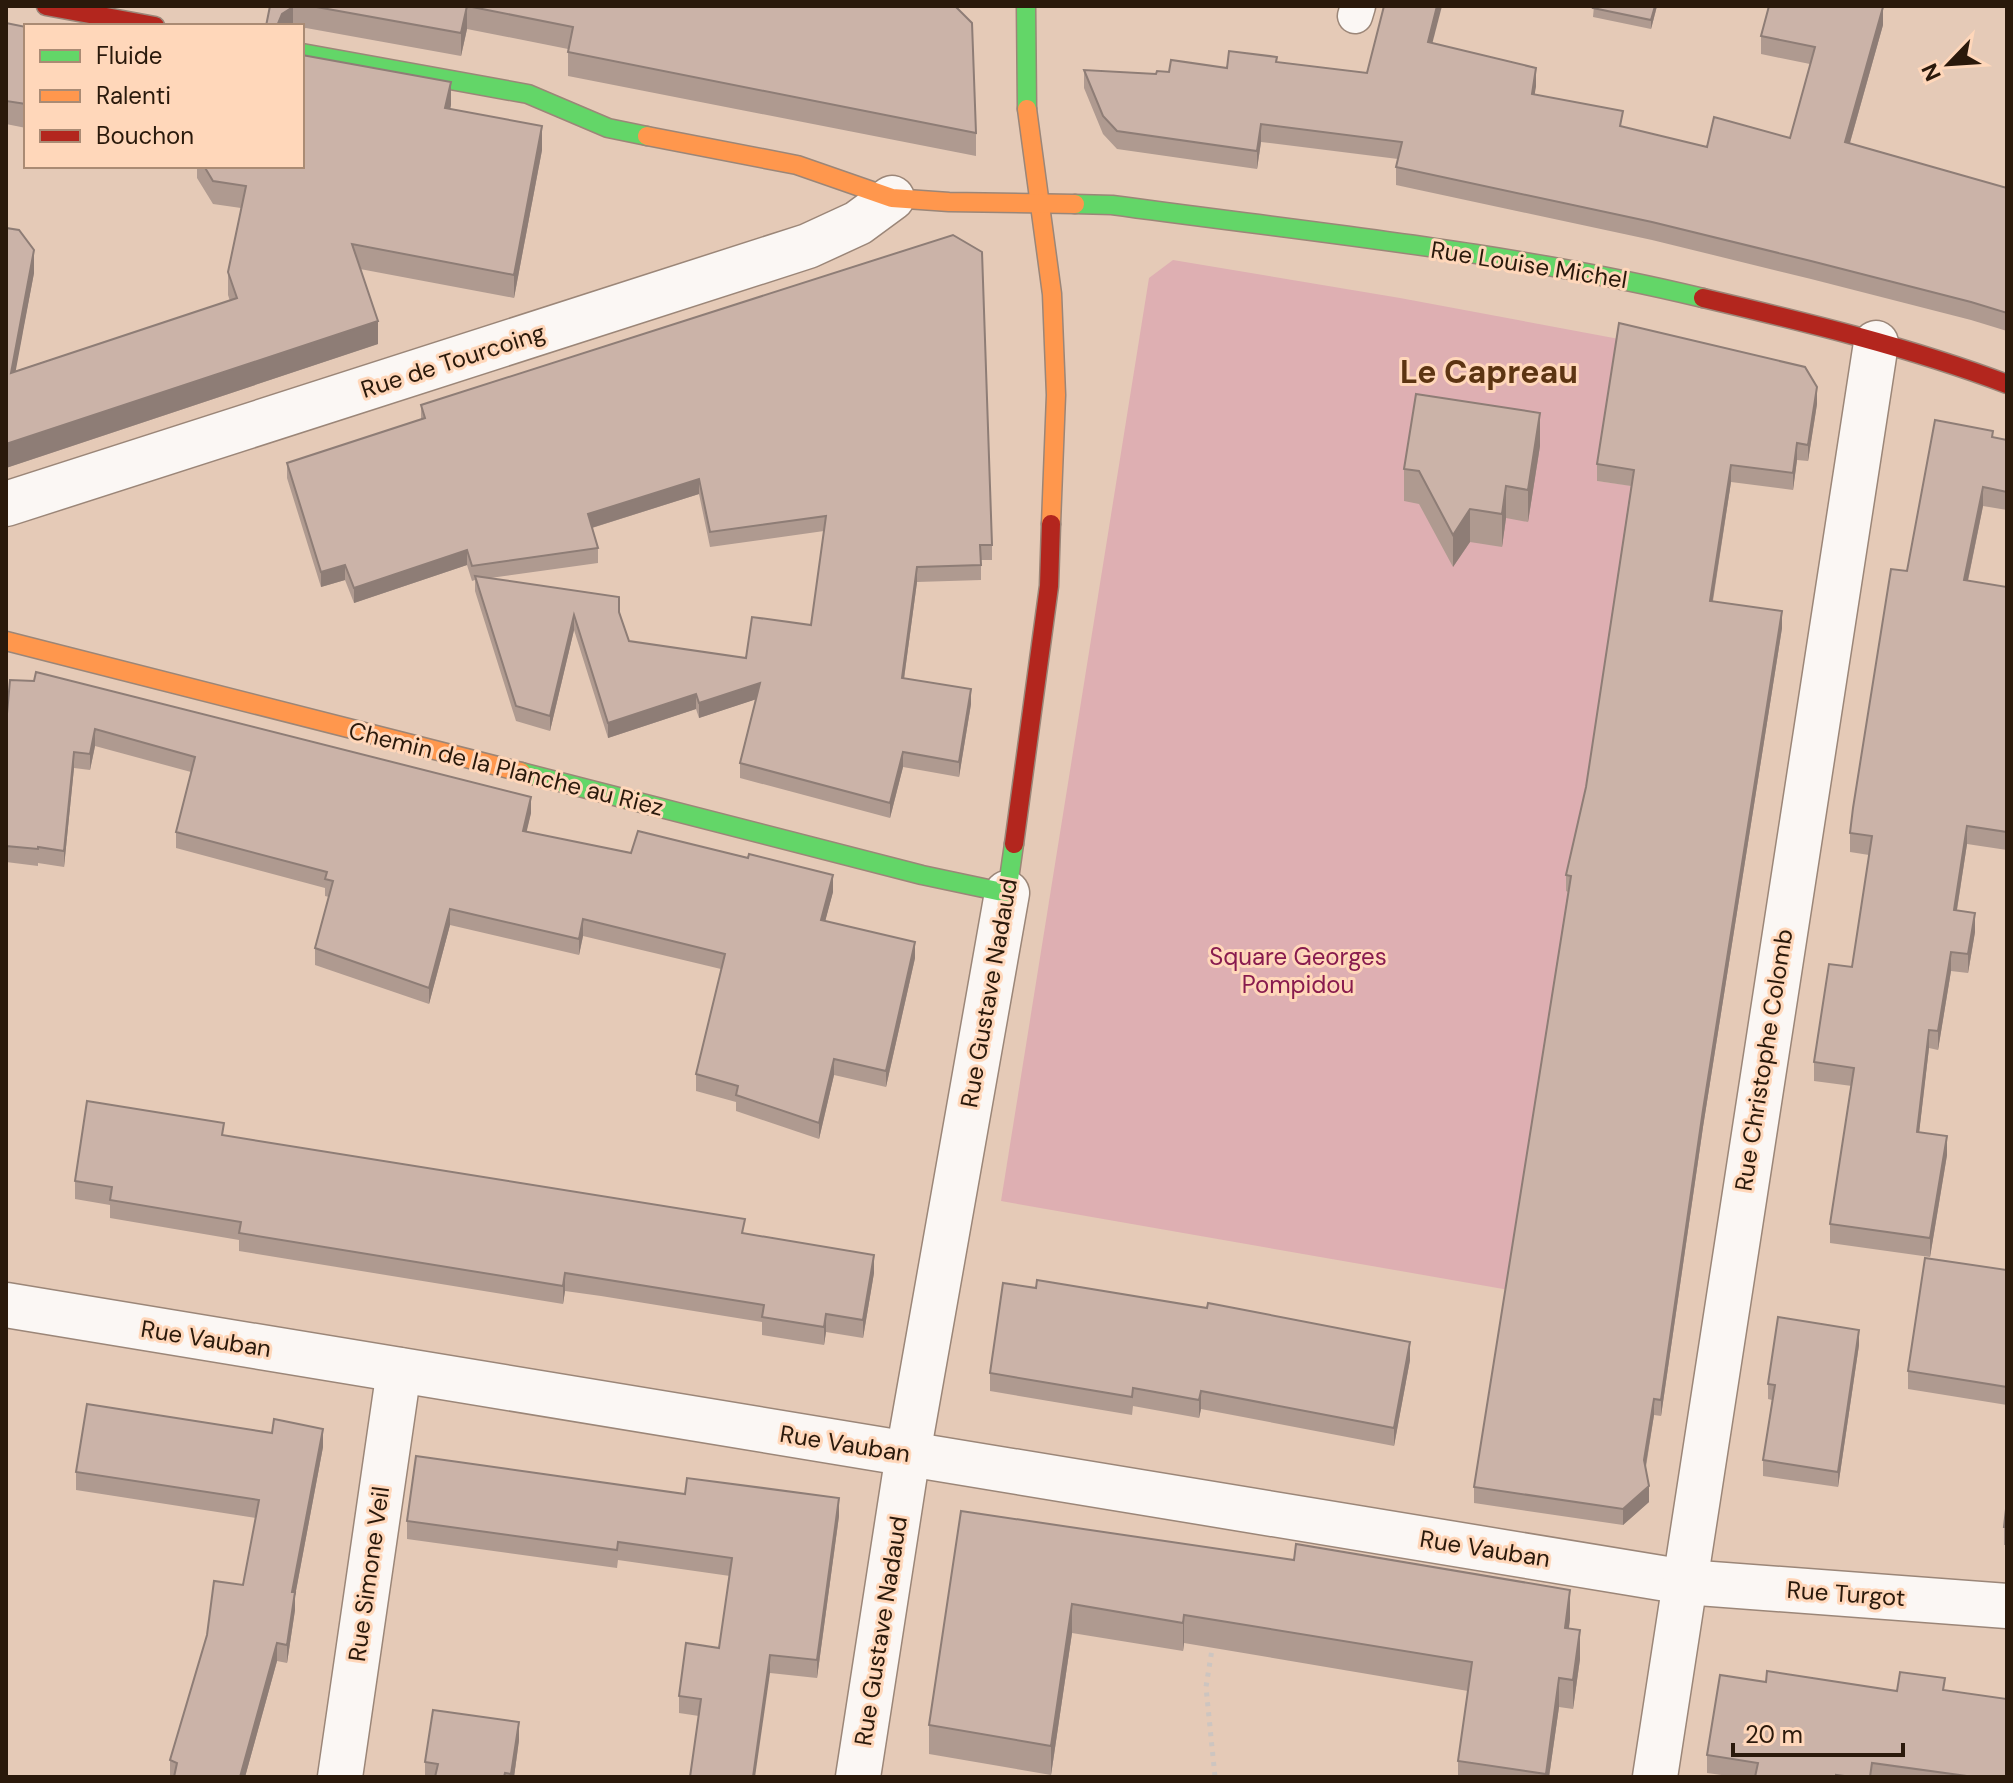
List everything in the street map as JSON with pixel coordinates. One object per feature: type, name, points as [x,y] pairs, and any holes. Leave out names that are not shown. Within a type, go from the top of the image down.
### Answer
[{"type":"street","points":[[46,6],[144,24]]},
{"type":"street","name":"Rue Gustave Nadaud","points":[[858,1777],[908,1454],[1007,893],[1043,646],[1053,502],[1056,395],[1053,308],[1026,105],[1026,6]]},
{"type":"street","name":"Rue Louise Michel","points":[[304,53],[528,94],[608,128],[784,161],[892,198],[1156,210],[1467,253],[1649,285],[1803,322],[1965,368],[2007,384]]},
{"type":"street","name":"Rue de Tourcoing","points":[[6,504],[808,246],[858,223],[892,198]]},
{"type":"street","name":"Rue Christophe Colomb","points":[[1655,1777],[1876,343]]},
{"type":"street","name":"Chemin de la Planche au Riez","points":[[6,641],[922,875],[1007,893]]},
{"type":"street","name":"Rue Vauban","points":[[6,1305],[1685,1582]]},
{"type":"street","name":"Rue Simone Veil","points":[[340,1777],[399,1370]]},
{"type":"street","name":"Rue Turgot","points":[[1685,1582],[2007,1606]]},
{"type":"path","points":[[1213,1643],[1206,1687],[1215,1777]]},
{"type":"green space","name":"Square Georges Pompidou","points":[[1173,260],[1619,339],[1597,481],[1634,486],[1509,1290],[1001,1201],[1149,278]]},
{"type":"building","points":[[270,6],[299,6],[282,14],[278,24],[266,24]]},
{"type":"building","points":[[311,6],[467,6],[461,33]]},
{"type":"building","points":[[467,6],[955,6],[972,23],[976,133],[568,52],[573,27]]},
{"type":"building","points":[[1384,6],[1437,6],[1428,42],[1536,68],[1532,94],[1623,111],[1620,126],[1707,147],[1714,117],[1790,138],[1815,47],[1761,36],[1769,6],[1883,7],[1845,142],[2007,188],[2007,313],[1652,222],[1396,167],[1402,142],[1261,124],[1257,151],[1117,131],[1103,116],[1084,70],[1156,74],[1157,71],[1169,72],[1171,60],[1227,68],[1229,51],[1277,57],[1276,62],[1367,73]]},
{"type":"building","points":[[1594,6],[1655,6],[1651,20]]},
{"type":"building","points":[[6,23],[24,27],[24,104],[6,101]]},
{"type":"building","points":[[304,55],[451,82],[445,108],[542,126],[514,275],[352,244],[378,321],[6,444],[6,228],[19,230],[34,250],[11,373],[237,298],[228,272],[246,186],[213,181],[205,168],[304,168]]},
{"type":"building","points":[[953,235],[982,252],[992,545],[980,545],[981,565],[917,567],[902,678],[971,689],[959,762],[903,752],[890,803],[740,763],[760,683],[699,703],[696,694],[608,723],[574,615],[550,716],[516,706],[475,576],[619,597],[619,612],[629,641],[746,658],[752,617],[811,625],[826,516],[710,532],[699,479],[588,514],[598,548],[472,566],[467,550],[354,588],[345,565],[321,572],[287,463],[425,418],[421,405]]},
{"type":"building","points":[[1619,323],[1805,367],[1817,387],[1808,445],[1797,443],[1793,473],[1731,465],[1710,601],[1782,611],[1703,1110],[1661,1400],[1654,1399],[1644,1460],[1649,1486],[1623,1509],[1474,1487],[1571,876],[1566,875],[1586,787],[1634,470],[1597,464]]},
{"type":"building","points":[[1416,394],[1540,413],[1528,490],[1506,486],[1502,514],[1470,509],[1453,535],[1419,471],[1404,469]]},
{"type":"building","points":[[1935,420],[1993,431],[1992,437],[2007,440],[2007,492],[1983,487],[1964,580],[2007,587],[2007,832],[1967,826],[1954,910],[1975,913],[1968,954],[1951,952],[1938,1031],[1929,1030],[1917,1132],[1947,1136],[1930,1238],[1830,1224],[1854,1068],[1814,1062],[1829,964],[1852,967],[1872,836],[1850,833],[1853,808],[1891,569],[1907,571]]},
{"type":"building","points":[[36,672],[531,797],[523,831],[631,853],[638,831],[833,875],[821,920],[915,942],[886,1071],[834,1059],[819,1123],[736,1095],[738,1086],[696,1074],[725,954],[583,919],[579,939],[450,909],[429,988],[315,948],[333,881],[325,879],[327,872],[176,832],[195,757],[95,729],[90,754],[74,752],[64,851],[6,846],[6,725],[10,680],[34,681]]},
{"type":"building","points":[[87,1101],[224,1123],[222,1135],[745,1219],[742,1233],[874,1255],[863,1320],[826,1314],[824,1327],[762,1317],[764,1305],[565,1273],[563,1286],[239,1233],[241,1222],[110,1200],[112,1187],[75,1181]]},
{"type":"building","points":[[1925,1258],[2007,1270],[2007,1387],[1908,1371]]},
{"type":"building","points":[[1037,1280],[1207,1308],[1208,1303],[1410,1342],[1394,1428],[1201,1391],[1199,1400],[1133,1388],[1132,1397],[990,1373],[1003,1283],[1036,1288]]},
{"type":"building","points":[[1778,1317],[1859,1330],[1838,1472],[1763,1460],[1775,1385],[1768,1384]]},
{"type":"building","points":[[87,1404],[272,1433],[274,1419],[323,1429],[292,1592],[295,1592],[287,1645],[277,1643],[240,1777],[174,1777],[177,1763],[170,1760],[207,1635],[214,1581],[243,1585],[259,1500],[76,1472]]},
{"type":"building","points":[[416,1456],[685,1494],[687,1478],[839,1498],[817,1660],[770,1655],[753,1777],[690,1777],[701,1699],[679,1696],[686,1643],[719,1648],[732,1558],[618,1542],[617,1550],[407,1521]]},
{"type":"building","points":[[2007,1500],[2007,1527],[2004,1527]]},
{"type":"building","points":[[961,1511],[1294,1560],[1296,1544],[1570,1590],[1565,1628],[1580,1630],[1573,1680],[1559,1678],[1546,1774],[1458,1761],[1472,1662],[1184,1615],[1183,1623],[1072,1604],[1051,1746],[929,1725]]},
{"type":"building","points":[[1767,1671],[1897,1691],[1900,1672],[1945,1678],[1943,1690],[2007,1699],[2007,1777],[1974,1777],[1872,1763],[1870,1777],[1755,1777],[1758,1763],[1707,1755],[1720,1675],[1766,1682]]},
{"type":"building","points":[[433,1710],[519,1722],[511,1774],[505,1773],[504,1777],[435,1777],[438,1764],[425,1762]]},
{"type":"traffic: fast","points":[[1026,6],[1027,109]]},
{"type":"traffic: fast","points":[[304,53],[528,94],[608,128],[647,136]]},
{"type":"traffic: fast","points":[[1075,204],[1112,205],[1483,255],[1557,267],[1703,298]]},
{"type":"traffic: fast","points":[[521,772],[922,875],[1007,893],[1014,844]]},
{"type":"traffic: slow","points":[[1027,109],[1052,294],[1056,395],[1051,524]]},
{"type":"traffic: slow","points":[[647,136],[797,165],[892,198],[1075,204]]},
{"type":"traffic: slow","points":[[6,641],[521,772]]},
{"type":"traffic: jam","points":[[46,6],[144,24]]},
{"type":"traffic: jam","points":[[1703,298],[1895,347],[2007,384]]},
{"type":"traffic: jam","points":[[1014,844],[1049,586],[1051,524]]},
{"type":"district","name":"Le Capreau","points":[[1489,372]]}]
